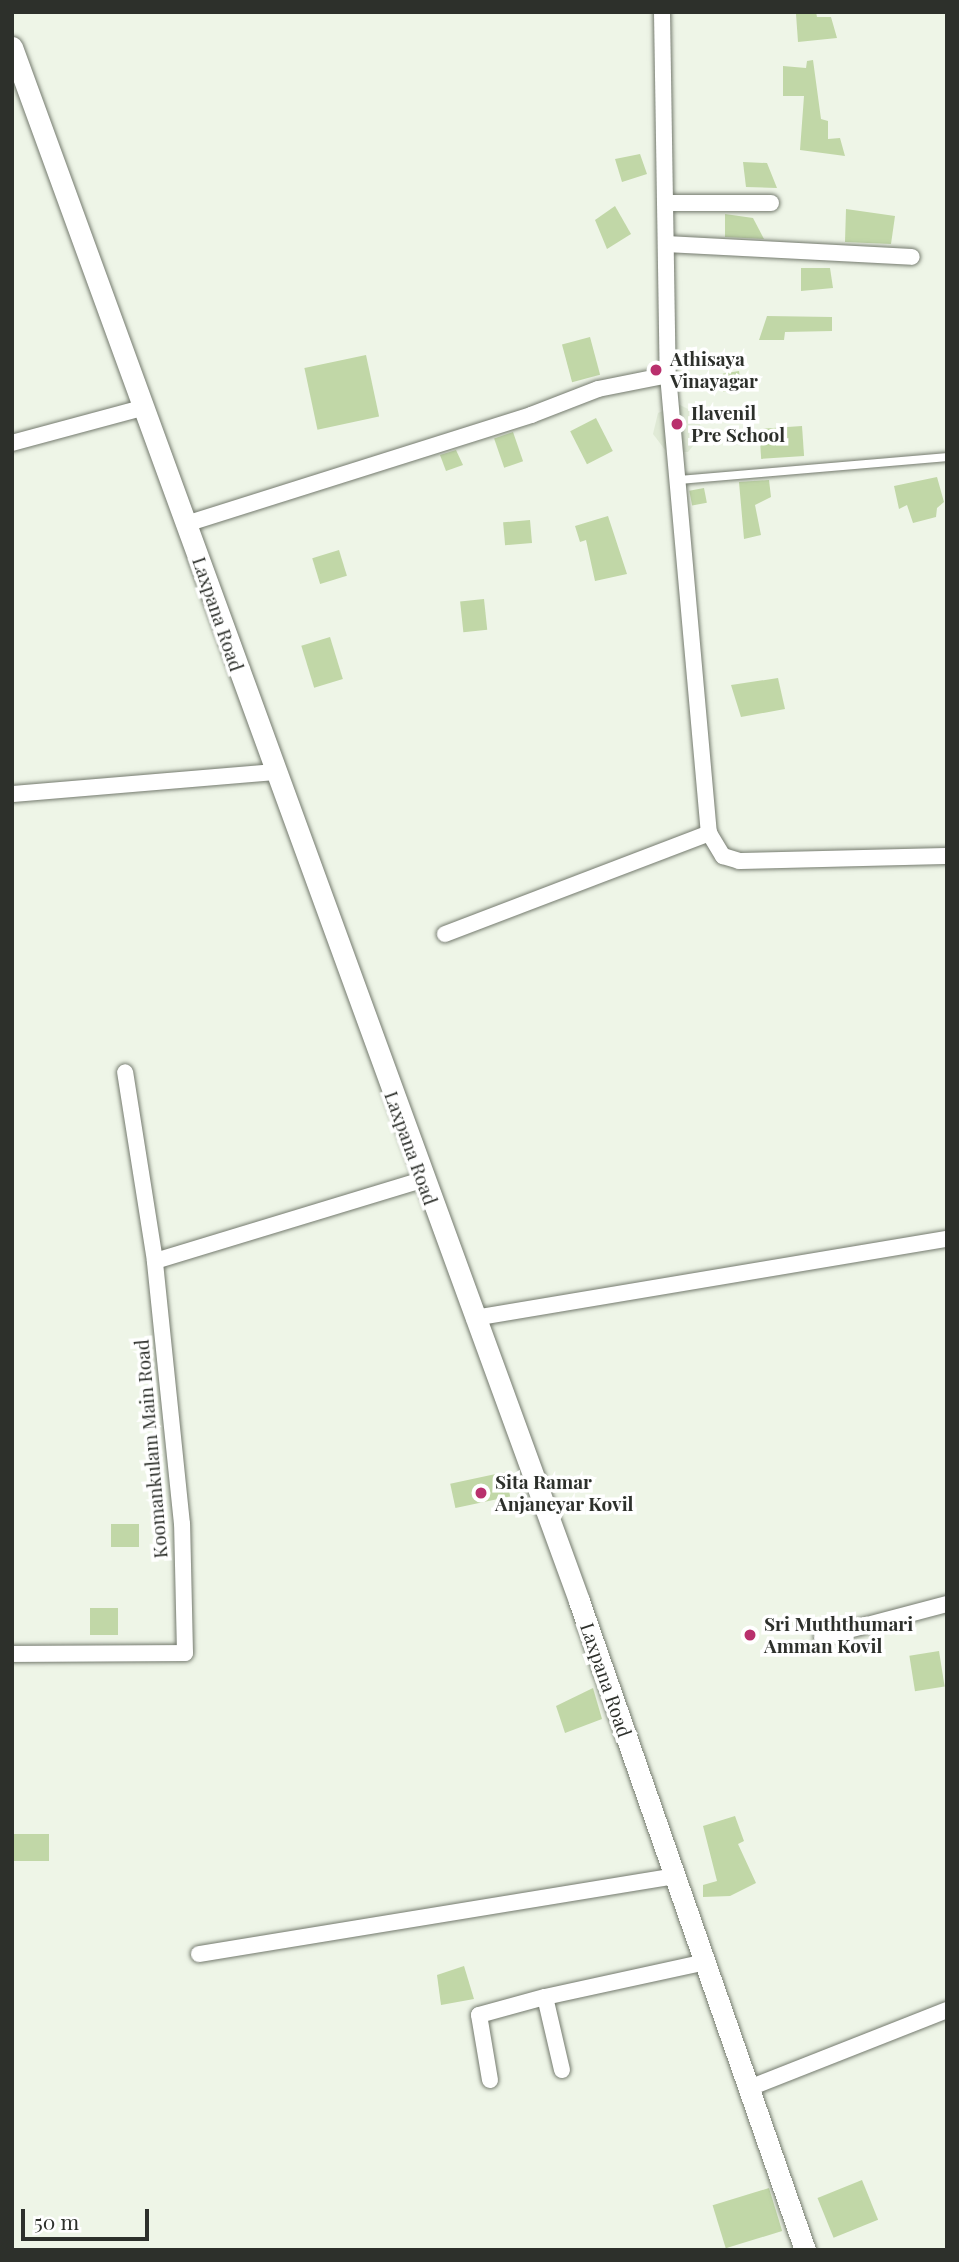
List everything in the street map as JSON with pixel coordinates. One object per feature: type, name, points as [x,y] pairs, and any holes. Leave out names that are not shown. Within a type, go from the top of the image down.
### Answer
[{"type":"street","points":[[662,12],[668,374],[680,480],[709,833],[723,856],[738,861],[947,856]]},
{"type":"street","name":"Laxpana Road","points":[[12,47],[145,407],[273,772],[675,1876],[805,2250]]},
{"type":"street","points":[[665,203],[771,203]]},
{"type":"street","points":[[666,244],[912,257]]},
{"type":"street","points":[[186,524],[467,436],[598,389],[668,374]]},
{"type":"street","points":[[12,443],[145,407]]},
{"type":"street","points":[[12,794],[273,772]]},
{"type":"street","points":[[445,933],[709,833]]},
{"type":"street","name":"Koomankulam Main Road","points":[[12,1654],[185,1653],[182,1524],[155,1261],[125,1072]]},
{"type":"street","points":[[155,1261],[422,1180]]},
{"type":"street","points":[[474,1318],[947,1239]]},
{"type":"street","points":[[822,1637],[947,1604]]},
{"type":"street","points":[[199,1954],[675,1876]]},
{"type":"street","points":[[490,2080],[479,2015],[545,1997],[705,1962]]},
{"type":"street","points":[[545,1997],[562,2070]]},
{"type":"street","points":[[749,2088],[947,2010]]},
{"type":"lane","points":[[680,480],[947,457]]},
{"type":"shaded area","name":"Ilavenil Pre School","points":[[678,404],[698,414],[702,435],[688,452],[666,451],[653,434],[658,413]]},
{"type":"building","points":[[816,12],[817,17],[831,17],[837,38],[798,42],[796,14]]},
{"type":"building","points":[[813,60],[821,119],[828,121],[828,139],[840,138],[845,156],[800,150],[804,96],[783,96],[783,66],[806,68],[807,61]]},
{"type":"building","points":[[640,154],[647,174],[622,182],[615,159]]},
{"type":"building","points":[[743,162],[767,163],[777,188],[746,187]]},
{"type":"building","points":[[615,206],[631,234],[607,249],[595,220]]},
{"type":"building","points":[[846,209],[895,216],[891,244],[845,242]]},
{"type":"building","points":[[725,214],[753,218],[764,239],[725,237]]},
{"type":"building","points":[[801,268],[830,268],[833,288],[801,291]]},
{"type":"building","points":[[767,316],[832,317],[832,331],[785,332],[784,340],[759,340]]},
{"type":"building","points":[[590,337],[600,375],[572,382],[562,345]]},
{"type":"building","points":[[366,355],[379,417],[317,430],[304,368]]},
{"type":"building","points":[[739,371],[742,389],[723,392],[720,374]]},
{"type":"building","points":[[596,418],[613,451],[587,464],[570,431]]},
{"type":"building","points":[[802,426],[804,456],[761,459],[759,429]]},
{"type":"building","points":[[513,432],[523,461],[504,468],[494,439]]},
{"type":"building","points":[[456,450],[463,465],[446,471],[440,455]]},
{"type":"building","points":[[937,477],[944,502],[937,508],[936,517],[913,523],[907,505],[899,509],[894,486]]},
{"type":"building","points":[[769,480],[771,497],[755,505],[761,535],[744,539],[739,482]]},
{"type":"building","points":[[704,488],[707,503],[692,506],[689,491]]},
{"type":"building","points":[[608,516],[627,574],[595,581],[586,540],[580,542],[575,526]]},
{"type":"building","points":[[530,520],[532,543],[505,545],[503,522]]},
{"type":"building","points":[[339,550],[347,576],[320,584],[312,558]]},
{"type":"building","points":[[484,599],[487,630],[463,632],[460,602]]},
{"type":"building","points":[[330,637],[343,679],[314,688],[301,646]]},
{"type":"building","points":[[778,678],[785,709],[741,717],[731,685]]},
{"type":"building","name":"Sita Ramar Anjaneyar Kovil","points":[[505,1472],[510,1496],[455,1508],[450,1484]]},
{"type":"building","points":[[111,1524],[139,1524],[139,1547],[111,1547]]},
{"type":"building","points":[[90,1608],[118,1608],[118,1635],[90,1635]]},
{"type":"building","points":[[939,1651],[945,1687],[915,1691],[909,1656]]},
{"type":"building","points":[[593,1688],[602,1719],[565,1733],[556,1706]]},
{"type":"building","points":[[735,1816],[744,1841],[738,1844],[756,1883],[730,1896],[703,1897],[703,1885],[717,1881],[703,1826]]},
{"type":"building","points":[[12,1834],[49,1834],[49,1861],[12,1861]]},
{"type":"building","points":[[464,1966],[474,1999],[441,2005],[437,1975]]},
{"type":"building","points":[[862,2180],[878,2220],[834,2238],[817,2198]]},
{"type":"building","points":[[769,2188],[782,2231],[726,2248],[713,2205]]},
{"type":"place","name":"Athisaya Vinayagar","points":[[656,370]]},
{"type":"place","name":"Ilavenil Pre School","points":[[677,424]]},
{"type":"place","name":"Sita Ramar Anjaneyar Kovil","points":[[481,1493]]},
{"type":"place","name":"Sri Muththumari Amman Kovil","points":[[750,1635]]}]
